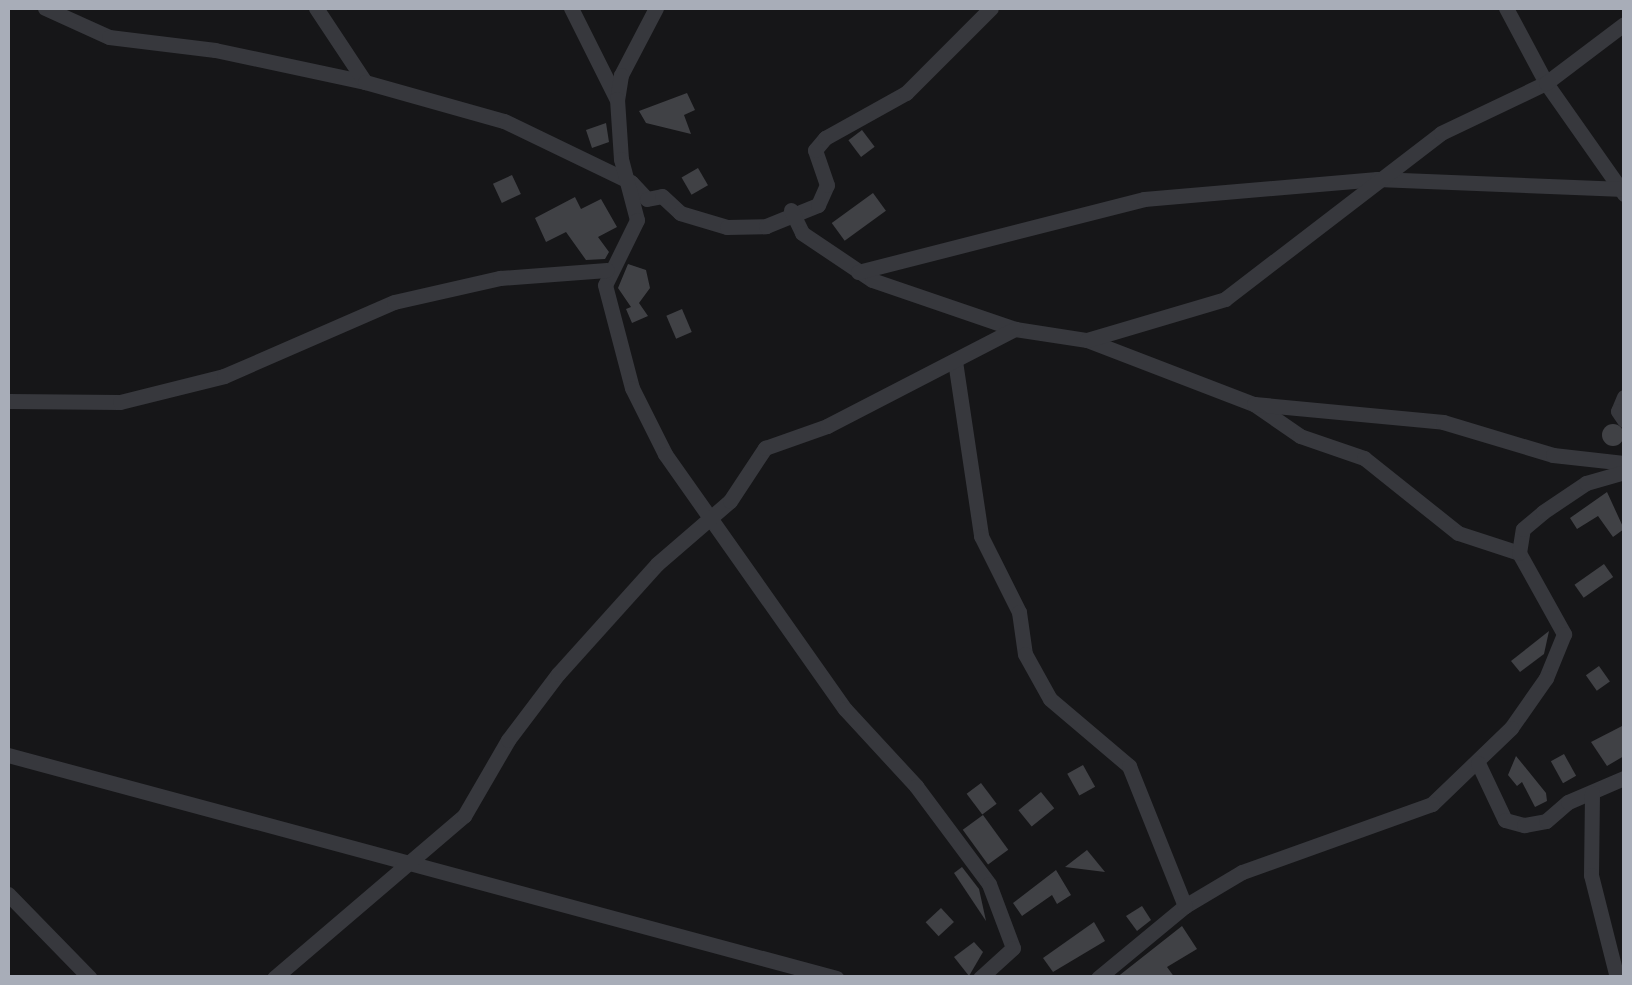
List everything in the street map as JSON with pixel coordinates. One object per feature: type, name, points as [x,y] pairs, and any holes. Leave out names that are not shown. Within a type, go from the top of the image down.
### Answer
[{"type":"street","points":[[45,8],[109,37],[198,47],[364,82],[504,121],[631,182],[647,199],[662,196],[680,213],[727,227],[780,222],[792,210],[818,205],[826,195],[816,160],[825,138],[906,93],[990,8]]},
{"type":"street","points":[[316,8],[364,82]]},
{"type":"street","points":[[570,8],[617,99]]},
{"type":"street","points":[[656,8],[621,75],[617,99],[621,159],[631,182],[636,228],[607,270],[608,308],[632,388],[665,454],[845,708],[916,786],[989,884],[1013,948],[980,978]]},
{"type":"street","points":[[1506,8],[1546,83],[1624,191]]},
{"type":"street","points":[[1086,340],[1225,299],[1441,133],[1546,83],[1624,24]]},
{"type":"street","points":[[858,272],[1144,199],[1377,179],[1624,191]]},
{"type":"street","points":[[792,210],[802,234],[858,272],[1015,329],[1086,340],[1254,404],[1300,436],[1364,458],[1458,532],[1519,553]]},
{"type":"street","points":[[8,401],[120,402],[224,376],[358,312],[394,302],[500,278],[607,270]]},
{"type":"street","points":[[274,978],[368,902],[402,864],[464,816],[508,740],[558,674],[644,577],[712,518],[765,448],[827,426],[1015,329]]},
{"type":"street","points":[[954,361],[980,536],[1019,612],[1026,654],[1050,699],[1130,766],[1185,906]]},
{"type":"street","points":[[1624,397],[1618,411],[1624,420]]},
{"type":"street","points":[[1254,404],[1443,422],[1554,455],[1624,463]]},
{"type":"street","points":[[1098,978],[1185,906],[1242,872],[1432,804],[1478,762],[1546,678],[1564,634],[1519,553],[1523,529],[1586,483],[1624,472]]},
{"type":"street","points":[[8,754],[402,864],[836,978]]},
{"type":"street","points":[[1478,762],[1505,820],[1524,825],[1546,821],[1624,778]]},
{"type":"street","points":[[1592,793],[1591,875],[1618,978]]},
{"type":"street","points":[[8,894],[90,978]]},
{"type":"building","points":[[687,93],[695,110],[684,115],[691,134],[646,123],[639,111]]},
{"type":"building","points":[[606,123],[609,142],[592,148],[586,130]]},
{"type":"building","points":[[862,130],[875,147],[861,157],[848,140]]},
{"type":"building","points":[[698,168],[708,185],[692,195],[682,178]]},
{"type":"building","points":[[512,175],[521,194],[502,203],[493,184]]},
{"type":"building","points":[[873,193],[886,211],[845,241],[832,223]]},
{"type":"building","points":[[575,197],[581,209],[601,199],[617,227],[598,237],[609,252],[605,259],[586,260],[566,232],[546,242],[535,218]]},
{"type":"building","points":[[628,264],[646,270],[650,288],[639,303],[648,316],[632,323],[626,309],[631,307],[618,288]]},
{"type":"building","points":[[682,309],[692,332],[676,339],[666,316]]},
{"type":"building","points":[[1613,424],[1621,427],[1621,443],[1613,446],[1605,443],[1602,435],[1605,427]]},
{"type":"building","points":[[1607,492],[1624,529],[1613,537],[1598,516],[1577,529],[1570,518]]},
{"type":"building","points":[[1604,564],[1613,577],[1584,598],[1575,585]]},
{"type":"building","points":[[1549,631],[1544,654],[1520,672],[1511,661]]},
{"type":"building","points":[[1599,666],[1610,682],[1597,691],[1586,675]]},
{"type":"building","points":[[1624,725],[1624,756],[1607,766],[1591,742]]},
{"type":"building","points":[[1564,754],[1576,776],[1563,783],[1551,761]]},
{"type":"building","points":[[1516,756],[1546,793],[1547,801],[1535,807],[1522,782],[1517,786],[1508,775]]},
{"type":"building","points":[[1083,765],[1095,787],[1079,796],[1067,774]]},
{"type":"building","points":[[981,783],[997,804],[982,815],[967,794]]},
{"type":"building","points":[[1041,792],[1054,808],[1032,827],[1018,810]]},
{"type":"building","points":[[983,815],[1008,850],[988,864],[963,830]]},
{"type":"building","points":[[1087,850],[1105,872],[1065,867]]},
{"type":"building","points":[[962,867],[979,889],[986,921],[954,873]]},
{"type":"building","points":[[1056,870],[1071,895],[1057,904],[1052,895],[1022,916],[1013,903]]},
{"type":"building","points":[[1142,906],[1151,920],[1137,931],[1126,916]]},
{"type":"building","points":[[941,908],[954,922],[939,936],[926,922]]},
{"type":"building","points":[[1094,922],[1105,941],[1053,972],[1043,958]]},
{"type":"building","points":[[1182,926],[1197,949],[1167,967],[1175,978],[1116,978]]},
{"type":"building","points":[[974,942],[983,952],[969,976],[954,957]]}]
